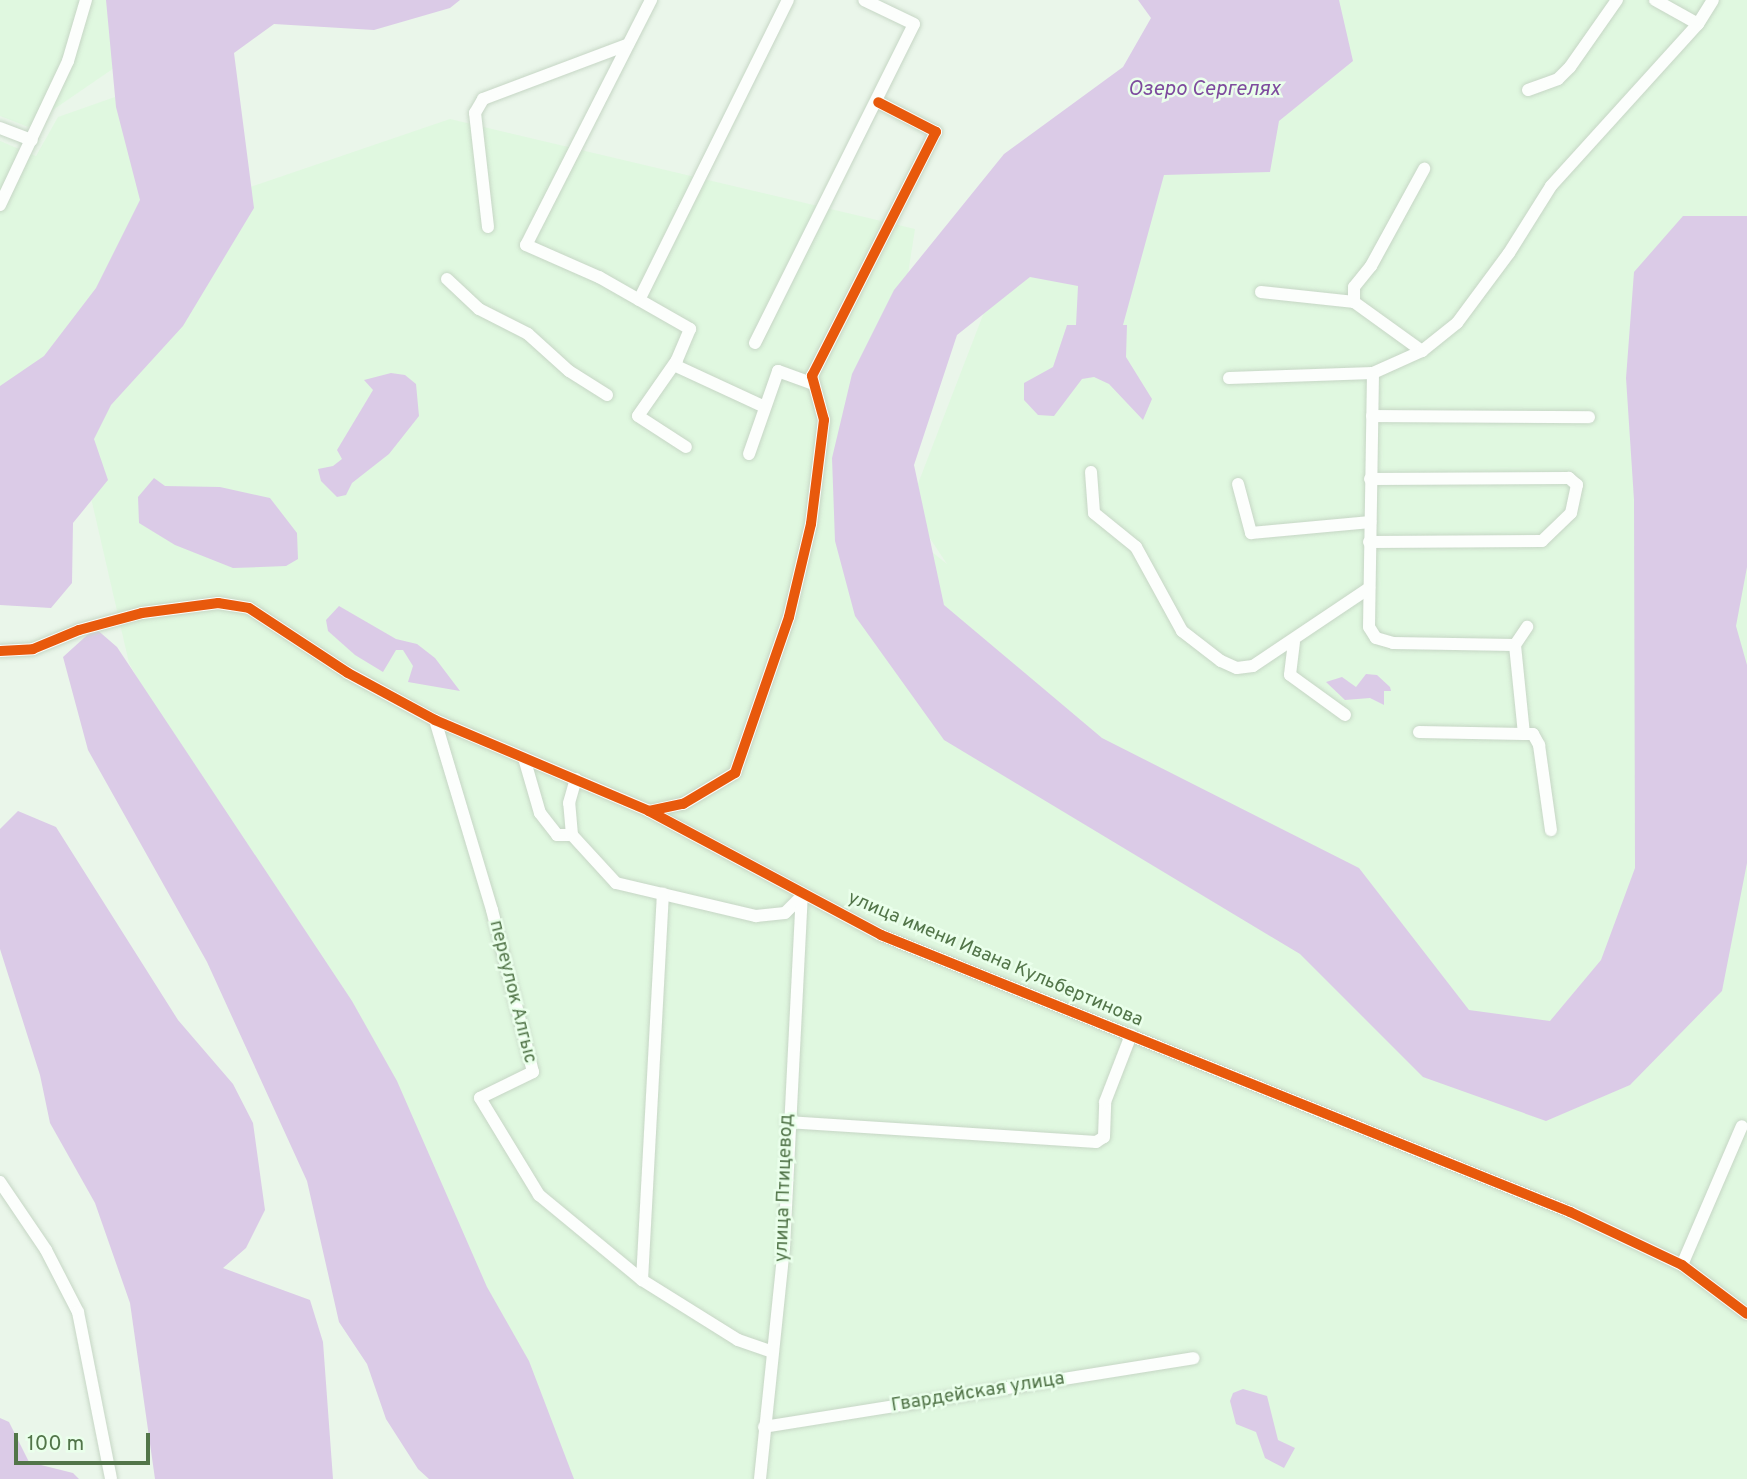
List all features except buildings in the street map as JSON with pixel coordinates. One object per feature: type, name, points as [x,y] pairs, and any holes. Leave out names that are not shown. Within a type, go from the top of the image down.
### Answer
[{"type":"street","points":[[0,205],[68,61],[86,0]]},
{"type":"street","points":[[651,0],[526,245],[639,300],[690,329],[674,365],[638,416],[686,447]]},
{"type":"street","points":[[639,300],[788,0]]},
{"type":"street","points":[[755,343],[878,102],[914,24],[864,0]]},
{"type":"street","points":[[1528,90],[1558,79],[1570,67],[1617,0]]},
{"type":"street","points":[[1655,0],[1698,24]]},
{"type":"street","points":[[1229,378],[1373,373],[1422,351],[1457,323],[1509,253],[1551,186],[1698,24],[1713,0]]},
{"type":"street","points":[[488,227],[475,113],[483,99],[627,45]]},
{"type":"street","points":[[649,811],[683,804],[735,773],[789,617],[811,524],[824,420],[812,376],[936,132],[878,102]]},
{"type":"street","points":[[0,128],[32,140]]},
{"type":"street","points":[[1354,302],[1354,287],[1371,267],[1424,169]]},
{"type":"street","points":[[447,279],[479,309],[528,334],[569,371],[607,395]]},
{"type":"street","points":[[1261,292],[1354,302],[1422,351]]},
{"type":"street","points":[[674,365],[765,407]]},
{"type":"street","points":[[749,454],[778,371],[814,384]]},
{"type":"street","points":[[1373,373],[1369,627],[1376,638],[1393,643],[1515,645]]},
{"type":"street","points":[[1372,416],[1589,417]]},
{"type":"street","points":[[1091,472],[1094,513],[1136,547],[1171,615],[1199,646],[1237,668],[1253,667],[1294,642],[1369,588]]},
{"type":"street","points":[[1369,542],[1542,541],[1570,513],[1577,485],[1569,478],[1370,479]]},
{"type":"street","points":[[1238,484],[1251,533],[1370,522]]},
{"type":"street","name":"улица имени Ивана Кульбертинова","points":[[0,651],[33,649],[79,630],[142,613],[218,603],[249,608],[348,673],[435,720],[649,811],[734,854],[802,896],[881,935],[1570,1212],[1682,1265],[1747,1314]]},
{"type":"street","points":[[1524,734],[1515,645],[1527,627]]},
{"type":"street","points":[[1294,642],[1290,676],[1345,715]]},
{"type":"street","name":"переулок Алгыс","points":[[435,720],[492,911],[533,1072],[480,1098],[539,1195],[642,1280],[738,1340],[772,1352]]},
{"type":"street","points":[[1419,732],[1533,734],[1539,745],[1551,830]]},
{"type":"street","points":[[524,758],[540,813],[557,835],[572,835]]},
{"type":"street","points":[[576,779],[569,803],[572,835],[616,883],[756,916],[785,914],[802,896]]},
{"type":"street","points":[[642,1280],[663,894]]},
{"type":"street","name":"улица Птицевод","points":[[761,1479],[764,1427],[784,1247],[787,1122],[802,896]]},
{"type":"street","points":[[787,1122],[1096,1142],[1104,1138],[1105,1102],[1131,1035]]},
{"type":"street","points":[[1682,1265],[1742,1126]]},
{"type":"street","points":[[0,1182],[46,1250],[78,1312],[111,1479]]},
{"type":"street","name":"Гвардейская улица","points":[[764,1427],[1193,1358]]},
{"type":"shaded area","points":[[0,0],[200,0],[187,18],[28,127],[0,116]]},
{"type":"shaded area","points":[[1188,0],[1747,0],[1747,333],[1670,400],[1747,381],[1747,1479],[520,1479],[291,959],[129,663],[77,437],[218,198],[450,119],[915,229],[872,504],[947,564],[909,507],[1028,198]]},
{"type":"shaded area","points":[[169,78],[147,284],[0,480],[0,141],[36,156],[58,117]]},
{"type":"water","points":[[106,0],[460,0],[450,8],[374,30],[274,24],[234,53],[254,208],[183,326],[111,405],[94,439],[108,480],[73,523],[72,583],[51,608],[0,605],[0,386],[44,356],[96,288],[140,200],[116,107]]},
{"type":"water","name":"Озеро Сергелях","points":[[1138,0],[1339,0],[1353,61],[1279,121],[1270,172],[1164,175],[1123,325],[1127,325],[1126,357],[1152,399],[1143,420],[1109,384],[1094,377],[1082,379],[1054,416],[1038,415],[1024,400],[1024,383],[1053,367],[1067,325],[1076,325],[1078,286],[1030,277],[957,335],[914,465],[944,605],[1102,738],[1359,868],[1469,1010],[1550,1021],[1601,960],[1635,868],[1634,500],[1626,378],[1634,272],[1683,216],[1747,216],[1747,567],[1736,626],[1747,665],[1747,863],[1722,991],[1630,1085],[1546,1121],[1423,1077],[1300,954],[944,740],[855,616],[835,541],[832,458],[852,374],[894,290],[1004,154],[1123,67],[1151,18]]},
{"type":"water","points":[[391,373],[405,375],[416,384],[419,416],[389,454],[352,483],[346,495],[337,497],[321,481],[318,469],[333,466],[342,459],[337,450],[373,390],[364,380]]},
{"type":"water","points":[[154,478],[165,486],[220,487],[270,498],[297,533],[298,559],[286,566],[233,568],[175,545],[139,523],[138,497]]},
{"type":"water","points":[[339,606],[396,639],[417,644],[435,658],[460,691],[408,682],[413,666],[403,650],[396,650],[383,672],[355,655],[328,631],[326,620]]},
{"type":"water","points":[[95,628],[117,647],[352,1001],[397,1081],[487,1287],[529,1361],[574,1479],[429,1479],[418,1469],[386,1419],[367,1364],[339,1322],[307,1181],[207,962],[88,750],[63,657]]},
{"type":"water","points":[[1366,674],[1377,675],[1390,687],[1391,691],[1384,691],[1384,705],[1370,698],[1345,700],[1326,682],[1342,677],[1356,687]]},
{"type":"water","points":[[18,811],[56,827],[178,1020],[233,1084],[253,1123],[265,1210],[246,1248],[223,1268],[310,1300],[323,1342],[333,1479],[155,1479],[130,1303],[95,1203],[50,1123],[40,1075],[0,949],[0,829]]},
{"type":"water","points":[[1243,1389],[1267,1396],[1278,1440],[1295,1448],[1284,1468],[1265,1458],[1256,1432],[1236,1424],[1230,1401],[1233,1393]]},
{"type":"water","points":[[0,1418],[9,1422],[29,1462],[73,1473],[79,1479],[0,1479]]},
{"type":"cycle path","points":[[649,811],[683,804],[735,773],[789,617],[811,524],[824,420],[812,376],[936,132],[878,102]]},
{"type":"cycle path","points":[[0,651],[33,649],[79,630],[142,613],[218,603],[249,608],[348,673],[435,720],[649,811],[881,935],[1570,1212],[1682,1265],[1747,1314]]}]
